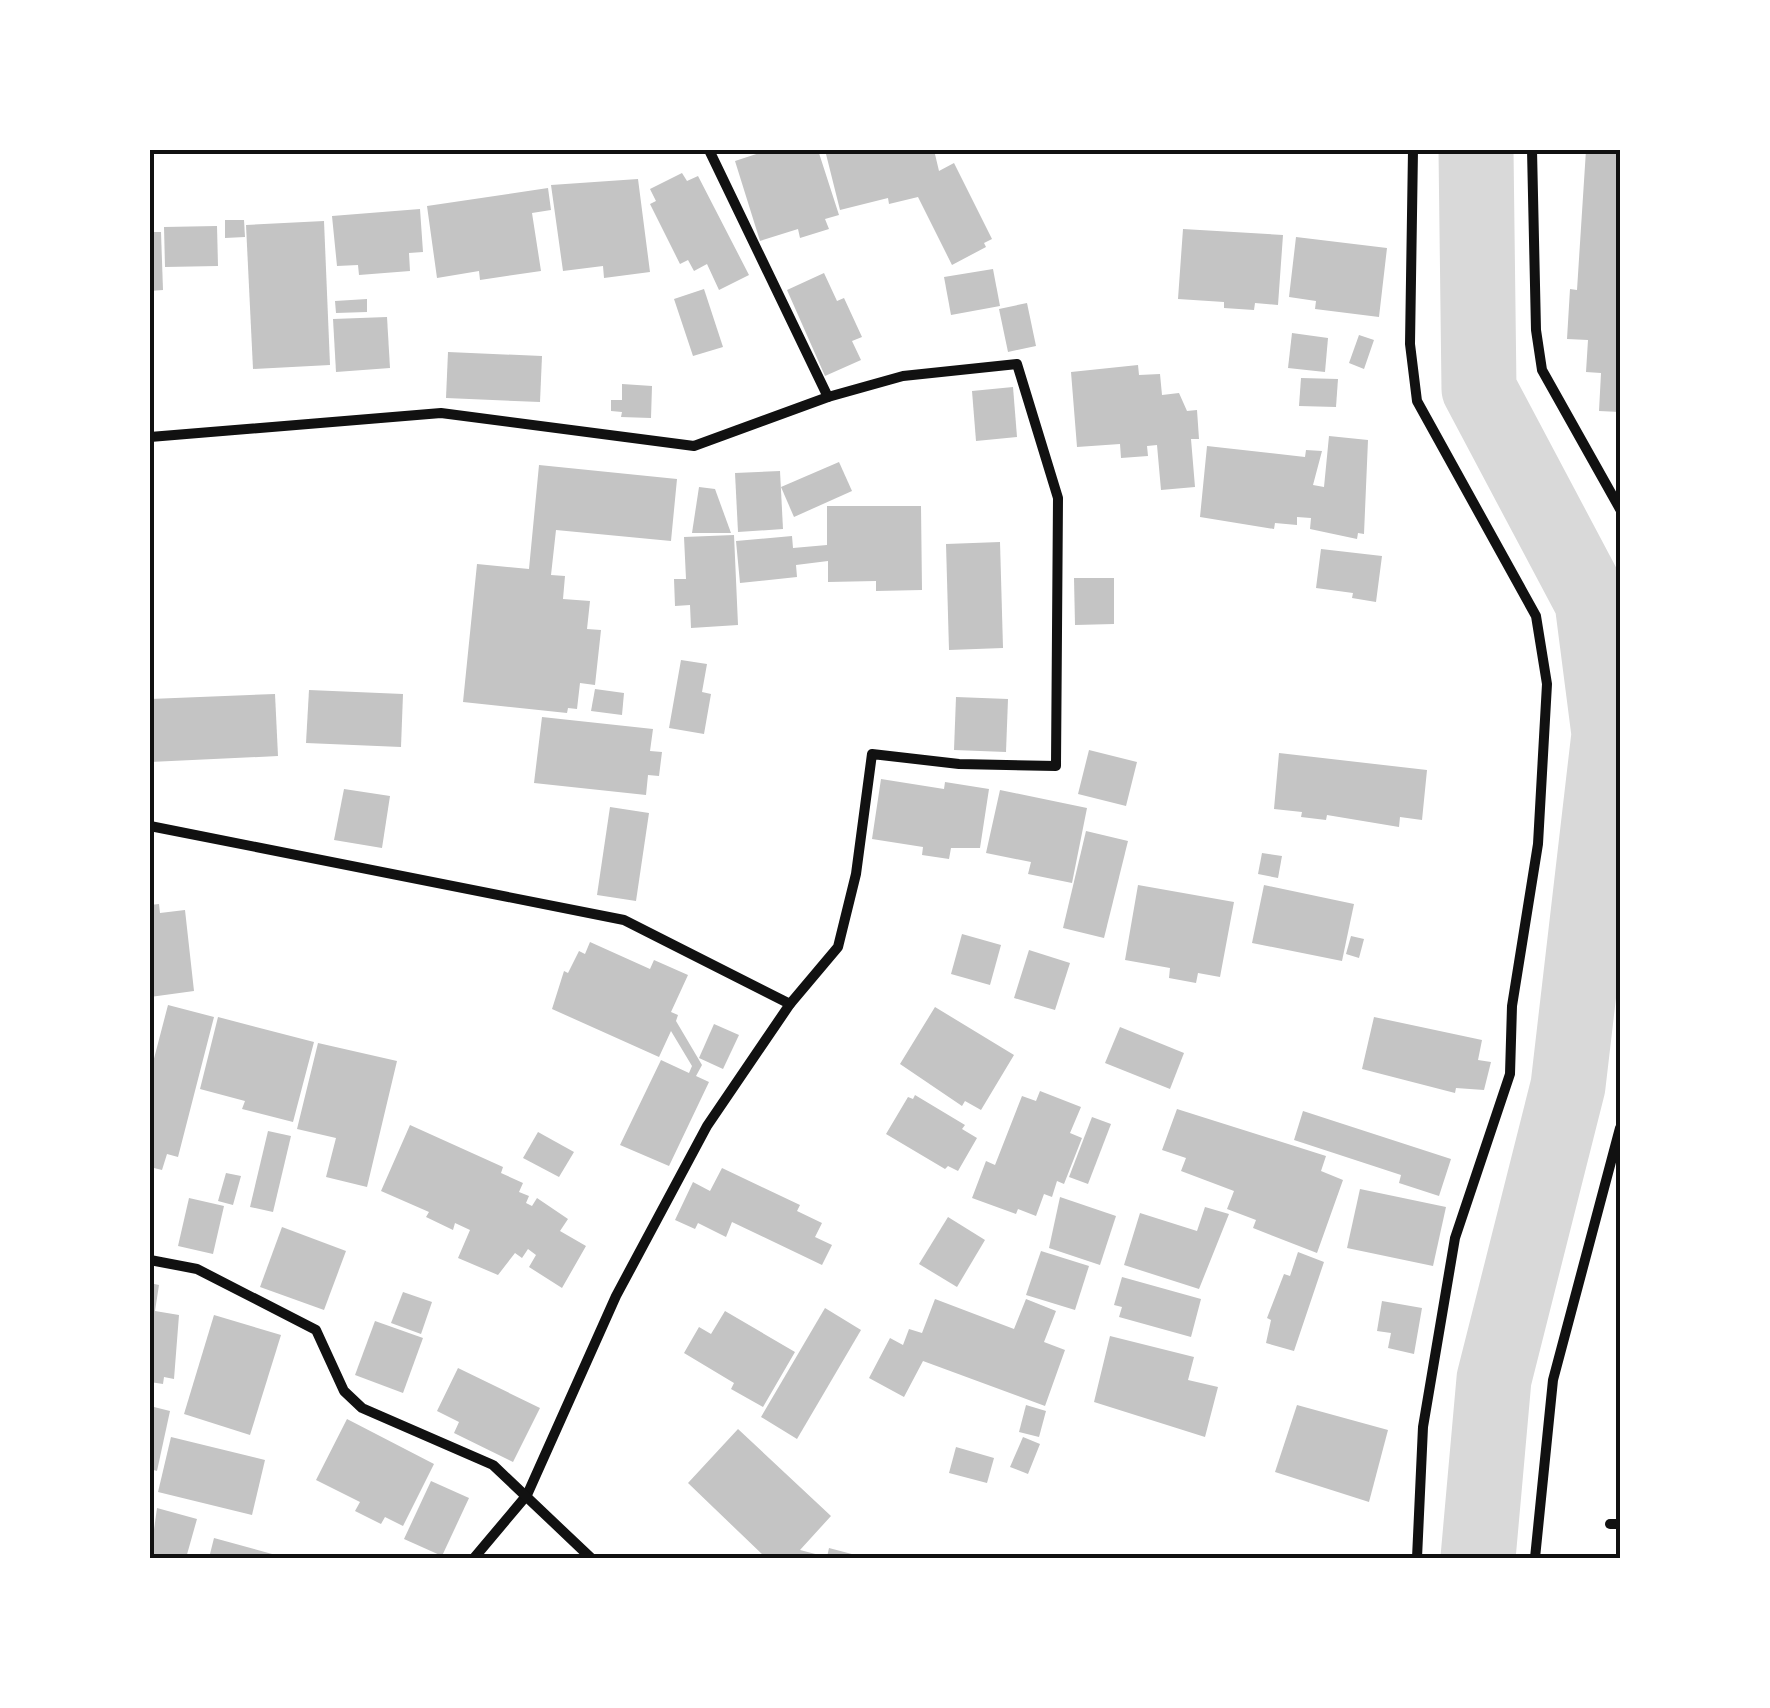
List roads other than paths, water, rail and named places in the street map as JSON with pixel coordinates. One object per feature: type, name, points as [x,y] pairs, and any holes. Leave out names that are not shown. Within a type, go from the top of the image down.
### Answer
[{"type":"street","points":[[709,150],[828,397]]},
{"type":"street","points":[[1414,150],[1410,344],[1417,401],[1536,616],[1547,684],[1538,844],[1512,1006],[1510,1074],[1455,1238],[1423,1427],[1418,1558]]},
{"type":"street","points":[[1532,150],[1536,330],[1542,370],[1620,509]]},
{"type":"street","points":[[150,437],[440,413],[694,446],[828,397],[903,376],[1017,364],[1058,498],[1056,766],[959,764],[872,754],[856,874],[838,947],[790,1004],[698,1143],[616,1296],[527,1495],[474,1558]]},
{"type":"street","points":[[150,826],[624,920],[790,1004]]},
{"type":"street","points":[[1535,1558],[1554,1380],[1620,1128]]},
{"type":"street","points":[[150,1260],[197,1270],[316,1330],[344,1392],[362,1408],[492,1464],[590,1558]]},
{"type":"waterway","points":[[1476,150],[1479,389],[1592,602],[1609,734],[1568,1086],[1494,1379],[1478,1558]]}]
